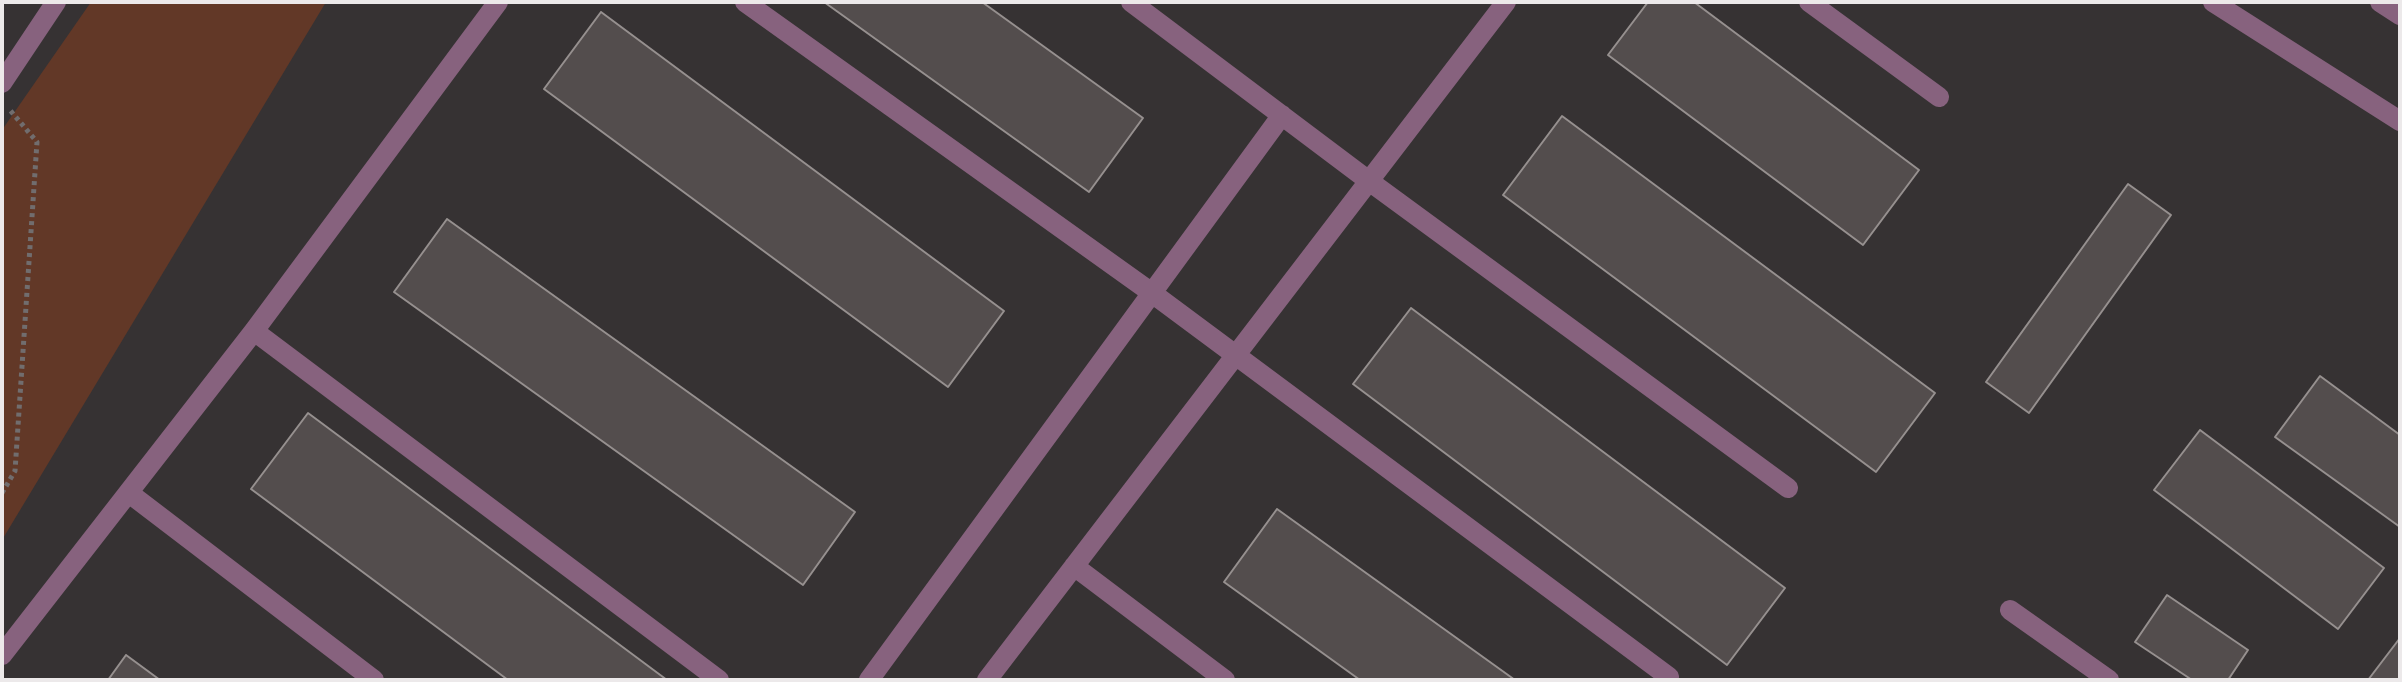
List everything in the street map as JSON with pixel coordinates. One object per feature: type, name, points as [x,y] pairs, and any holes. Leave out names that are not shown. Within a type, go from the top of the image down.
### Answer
[{"type":"street","points":[[2,83],[56,2]]},
{"type":"street","points":[[2,655],[254,331],[498,2]]},
{"type":"street","points":[[745,2],[1152,293],[1669,677]]},
{"type":"street","points":[[1131,2],[1788,488]]},
{"type":"street","points":[[987,680],[1506,2]]},
{"type":"street","points":[[1809,2],[1939,97]]},
{"type":"street","points":[[2213,2],[2400,121]]},
{"type":"street","points":[[2380,2],[2400,15]]},
{"type":"street","points":[[869,680],[1282,115]]},
{"type":"street","points":[[254,331],[719,680]]},
{"type":"street","points":[[129,493],[374,680]]},
{"type":"street","points":[[1074,566],[1225,680]]},
{"type":"street","points":[[2010,610],[2109,680]]},
{"type":"path","points":[[2,102],[37,142],[15,471],[2,493]]},
{"type":"shaded area","points":[[91,2],[326,2],[2,540],[2,130]]},
{"type":"building","points":[[824,2],[982,2],[1143,118],[1089,192]]},
{"type":"building","points":[[1648,2],[1694,2],[1919,170],[1863,245],[1608,55]]},
{"type":"building","points":[[601,12],[1004,311],[948,387],[544,89]]},
{"type":"building","points":[[1562,116],[1935,393],[1876,472],[1503,195]]},
{"type":"building","points":[[2128,184],[2171,215],[2029,413],[1986,382]]},
{"type":"building","points":[[447,219],[855,512],[803,585],[394,292]]},
{"type":"building","points":[[1411,308],[1785,588],[1727,665],[1353,384]]},
{"type":"building","points":[[2320,376],[2400,435],[2400,527],[2275,437]]},
{"type":"building","points":[[308,413],[667,680],[508,680],[251,489]]},
{"type":"building","points":[[2200,430],[2384,568],[2338,629],[2154,490]]},
{"type":"building","points":[[1277,509],[1515,680],[1360,680],[1224,582]]},
{"type":"building","points":[[2167,595],[2248,650],[2228,680],[2192,680],[2135,642]]},
{"type":"building","points":[[2400,638],[2400,680],[2368,680]]},
{"type":"building","points":[[126,655],[160,680],[108,680]]}]
